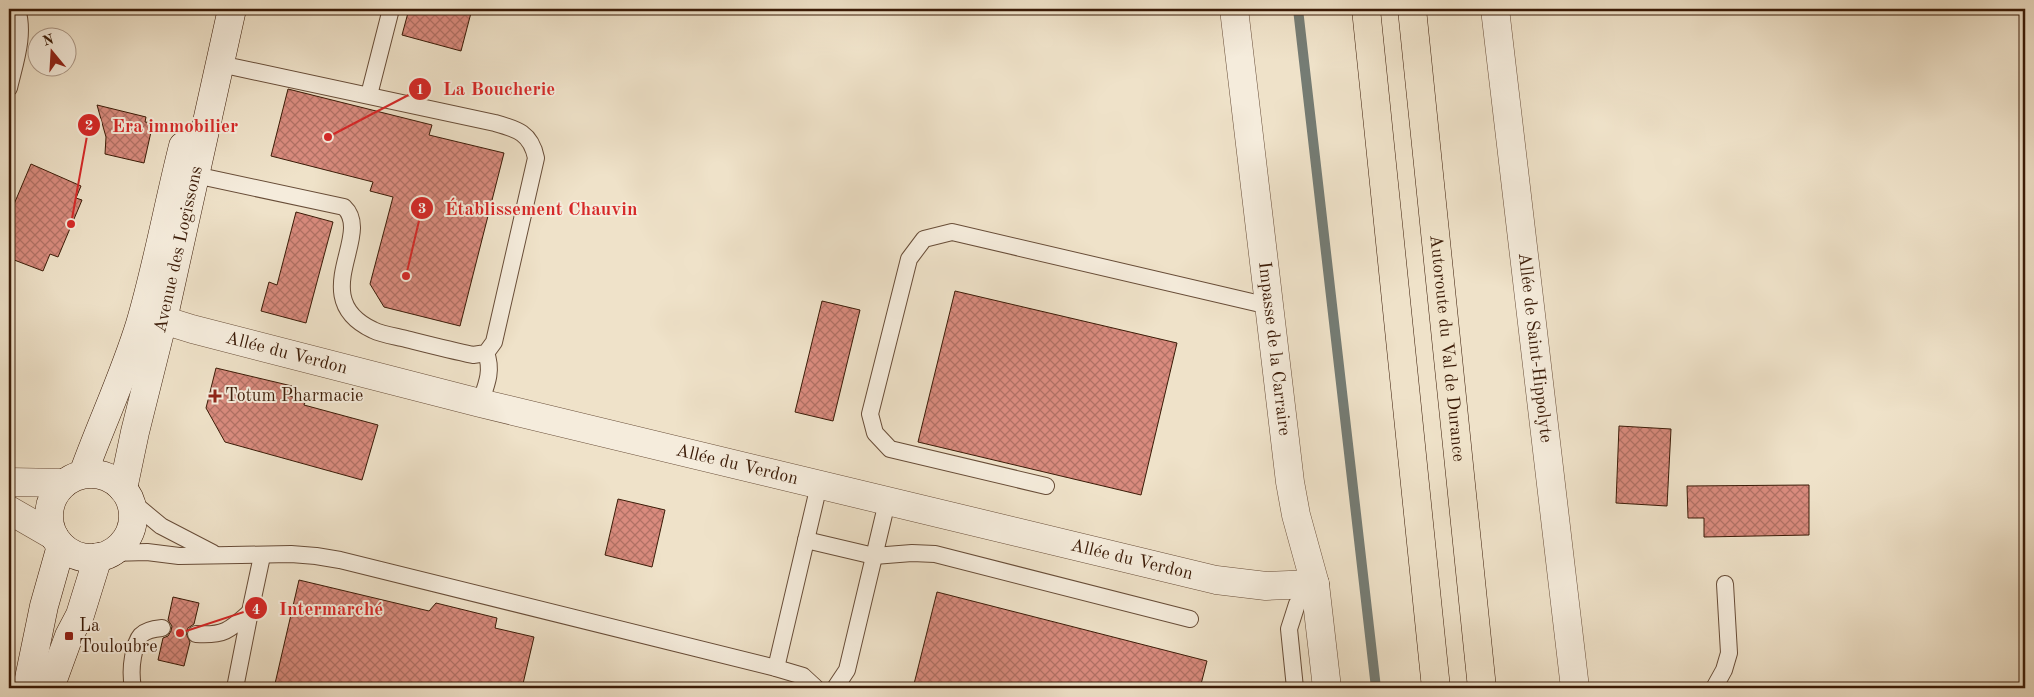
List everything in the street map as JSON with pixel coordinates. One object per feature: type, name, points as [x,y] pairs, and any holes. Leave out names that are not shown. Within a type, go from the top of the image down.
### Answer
[{"type":"highway","points":[[1366,9],[1436,688]]},
{"type":"highway","name":"Autoroute du Val de Durance","points":[[1412,9],[1482,688]]},
{"type":"street","name":"Avenue des Logissons","points":[[73,479],[121,381],[140,324],[216,9]]},
{"type":"street","name":"Avenue des Logissons","points":[[127,495],[135,432],[163,320],[232,9]]},
{"type":"street","name":"Impasse de la Carraire","points":[[1234,9],[1296,515],[1315,584],[1327,688]]},
{"type":"street","name":"Allée de Saint-Hippolyte","points":[[1495,9],[1575,688]]},
{"type":"street","name":"Allée du Verdon","points":[[163,320],[480,403],[1216,580],[1266,586],[1315,584]]},
{"type":"street","points":[[9,482],[73,479],[98,474],[112,479],[127,495],[132,519],[127,536],[120,546],[104,555],[85,557],[72,554],[57,541],[9,510]]},
{"type":"street","points":[[27,688],[57,541],[50,524],[49,512],[52,500],[73,479]]},
{"type":"street","points":[[50,688],[69,636],[80,615],[104,555]]},
{"type":"lane","points":[[9,88],[19,46],[20,19],[17,9]]},
{"type":"lane","points":[[369,95],[391,9]]},
{"type":"lane","points":[[195,175],[344,206],[351,213],[353,224],[341,283],[344,301],[353,318],[374,331],[473,355],[486,353],[494,342],[536,158],[533,144],[524,134],[512,127],[220,64]]},
{"type":"lane","points":[[1046,486],[890,449],[874,433],[870,414],[909,260],[924,239],[952,232],[1269,306]]},
{"type":"lane","points":[[480,403],[490,372],[490,363],[486,353]]},
{"type":"lane","points":[[776,668],[819,485]]},
{"type":"lane","points":[[127,495],[161,526],[215,554]]},
{"type":"lane","points":[[835,688],[847,670],[886,502]]},
{"type":"lane","points":[[806,540],[874,556],[912,553],[935,554],[1190,619]]},
{"type":"lane","points":[[104,555],[146,552],[179,556],[291,554],[340,560],[776,668],[803,676],[816,688]]},
{"type":"lane","points":[[235,688],[262,556]]},
{"type":"lane","points":[[1295,688],[1289,629],[1297,604],[1315,584]]},
{"type":"lane","points":[[1714,688],[1724,670],[1729,653],[1730,631],[1725,584]]},
{"type":"lane","points":[[196,634],[213,635],[230,629],[250,612]]},
{"type":"lane","points":[[133,688],[131,671],[136,642],[141,634],[150,629],[162,628]]},
{"type":"building","points":[[409,9],[472,9],[461,51],[402,35]]},
{"type":"building","points":[[288,89],[432,125],[429,135],[504,153],[460,326],[384,307],[370,284],[393,197],[370,191],[373,182],[271,156]]},
{"type":"building","points":[[97,105],[146,117],[145,122],[153,123],[144,163],[105,154],[106,137]]},
{"type":"building","points":[[31,164],[81,186],[76,198],[82,200],[58,257],[50,254],[43,271],[9,258],[9,216]]},
{"type":"building","points":[[296,212],[333,222],[306,323],[261,311],[269,282],[277,285]]},
{"type":"building","points":[[955,291],[1177,343],[1141,495],[918,442]]},
{"type":"building","points":[[822,301],[860,310],[833,421],[795,412]]},
{"type":"building","points":[[216,368],[292,386],[289,396],[306,400],[304,405],[378,425],[362,480],[225,442],[206,408]]},
{"type":"building","points":[[1619,426],[1671,429],[1667,506],[1616,503]]},
{"type":"building","points":[[1809,485],[1809,535],[1704,537],[1704,518],[1688,518],[1687,486]]},
{"type":"building","points":[[618,499],[665,510],[652,567],[605,555]]},
{"type":"building","points":[[299,580],[429,611],[436,603],[497,618],[495,628],[534,637],[522,688],[274,688]]},
{"type":"building","points":[[937,592],[1207,661],[1200,688],[913,688]]},
{"type":"building","points":[[173,597],[199,603],[194,624],[188,628],[186,633],[190,642],[184,666],[158,660],[163,638],[168,636],[171,631],[172,626],[168,620]]},
{"type":"waterway","points":[[1298,9],[1376,688]]},
{"type":"place","name":"La Boucherie","points":[[328,137]]},
{"type":"place","name":"Era immobilier","points":[[71,224]]},
{"type":"place","name":"Établissement Chauvin","points":[[406,276]]},
{"type":"place","name":"Totum Pharmacie","points":[[215,396]]},
{"type":"place","name":"Intermarché","points":[[180,633]]},
{"type":"place","name":"La Touloubre","points":[[69,636]]}]
